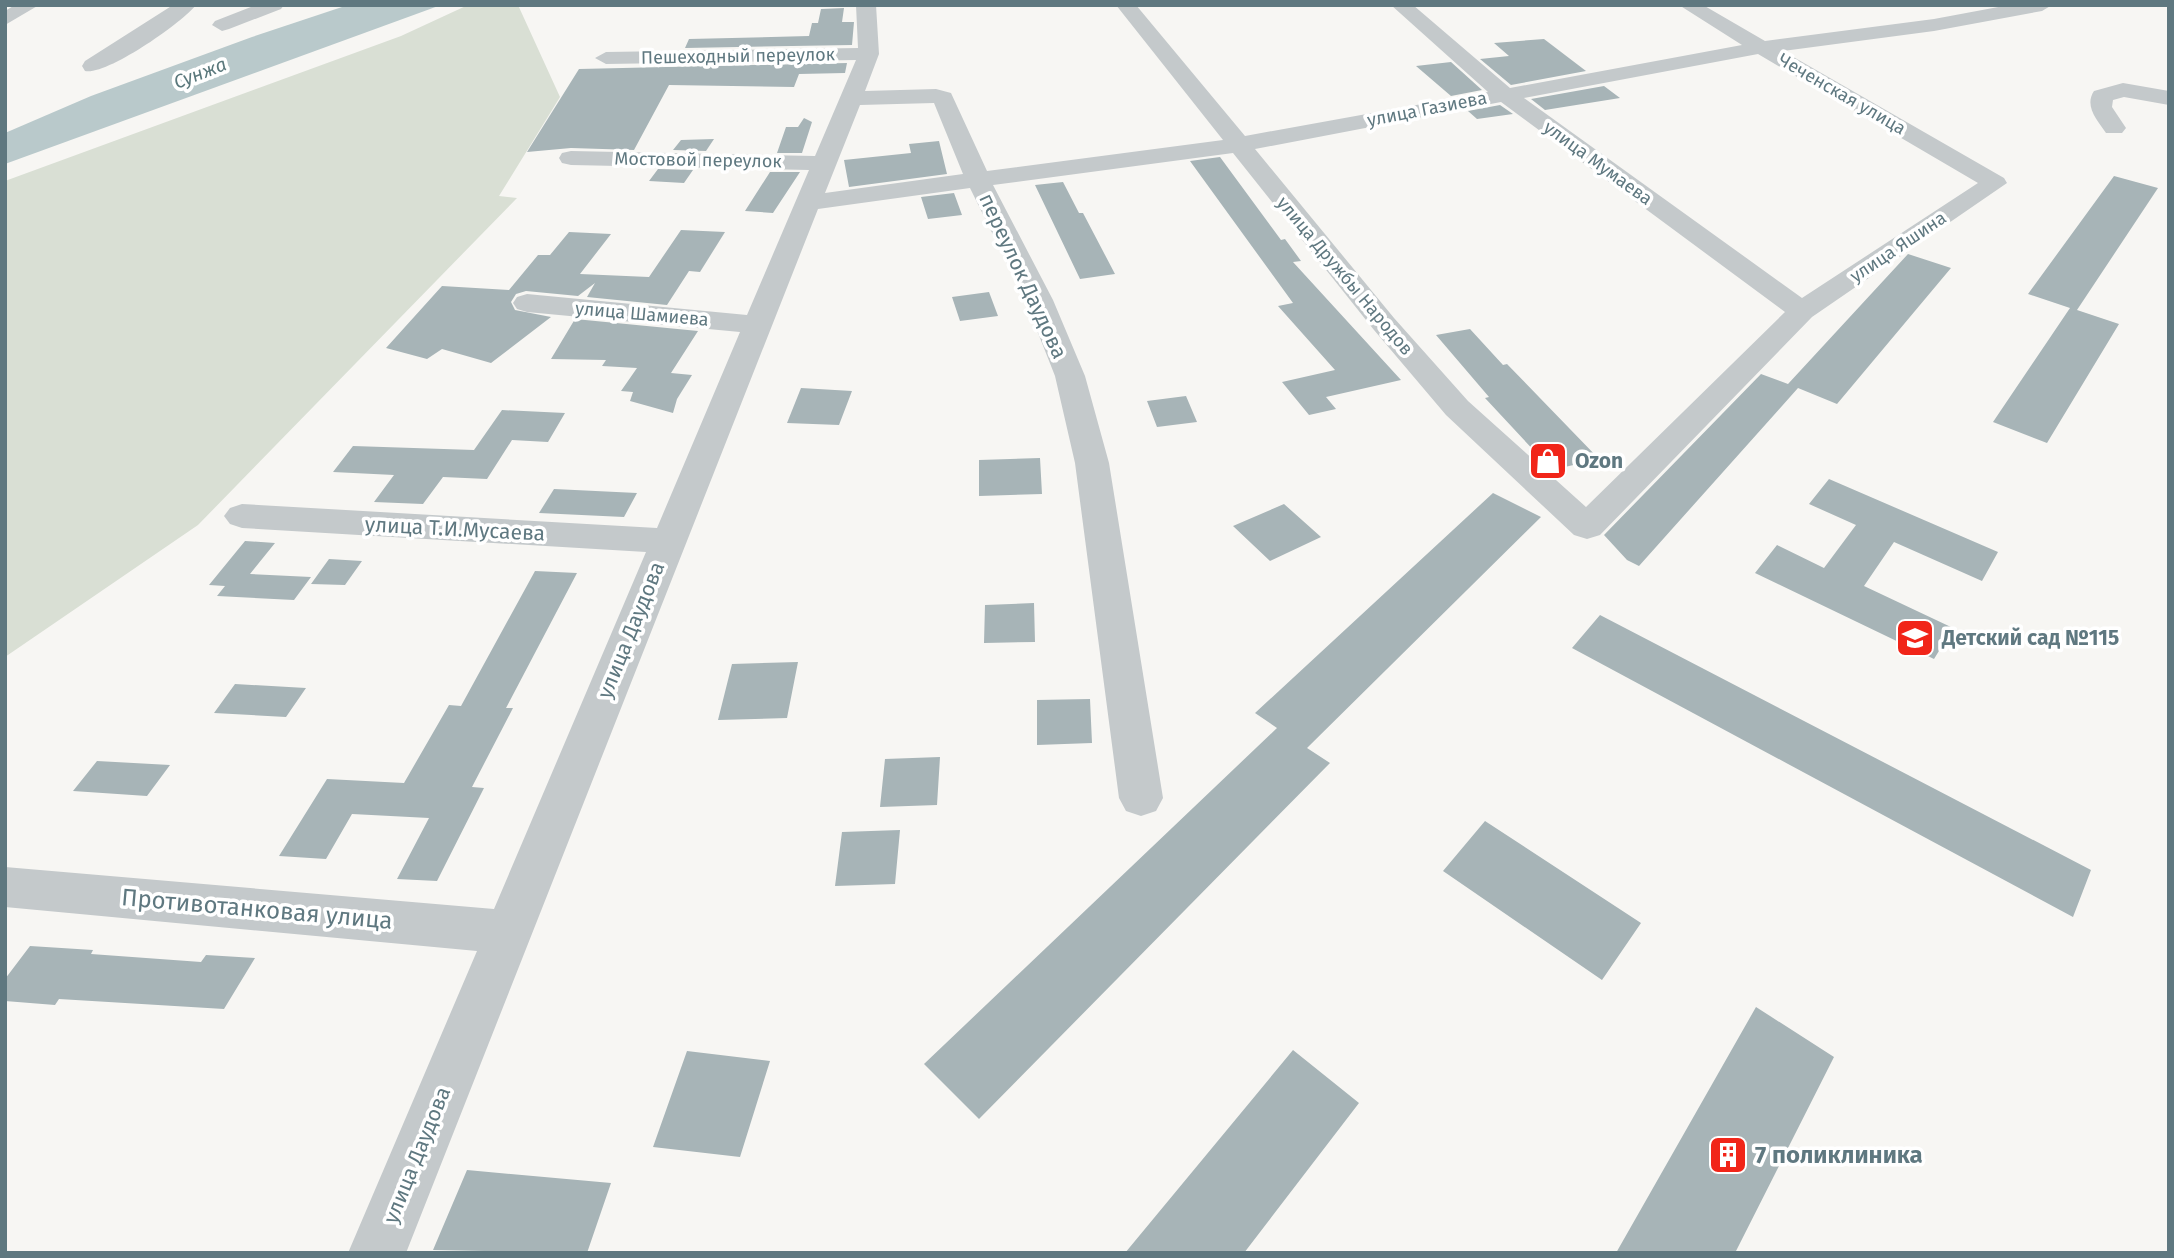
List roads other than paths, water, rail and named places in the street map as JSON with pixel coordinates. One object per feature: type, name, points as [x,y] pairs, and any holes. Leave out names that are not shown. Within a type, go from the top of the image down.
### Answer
[{"type":"street","points":[[5,19],[29,5]]},
{"type":"street","points":[[93,66],[128,46],[186,5]]},
{"type":"street","points":[[222,25],[274,5]]},
{"type":"street","name":"улица Даудова","points":[[377,1253],[667,541],[811,202],[852,98],[869,54],[866,5]]},
{"type":"street","name":"улица Дружбы Народов","points":[[1126,5],[1237,145],[1457,408],[1587,527]]},
{"type":"street","name":"улица Мумаева","points":[[1401,5],[1505,95],[1802,311]]},
{"type":"street","name":"Чеченская улица","points":[[1689,5],[1995,183]]},
{"type":"street","points":[[1906,5],[1934,25]]},
{"type":"street","name":"улица Газиева","points":[[811,202],[979,182],[1237,145],[1763,47],[1934,25],[2042,5]]},
{"type":"street","name":"Пешеходный переулок","points":[[606,58],[869,54]]},
{"type":"street","points":[[2113,128],[2101,107],[2102,96],[2123,90],[2169,98]]},
{"type":"street","name":"переулок Даудова","points":[[852,98],[942,97],[979,182],[1040,300],[1070,376],[1092,463],[1141,798]]},
{"type":"street","name":"Мостовой переулок","points":[[571,158],[826,163]]},
{"type":"street","name":"улица Яшина","points":[[1587,527],[1802,311],[1995,183]]},
{"type":"street","name":"улица Шамиева","points":[[527,303],[757,325]]},
{"type":"street","name":"улица Т.И.Мусаева","points":[[242,516],[667,541]]},
{"type":"street","name":"Противотанковая улица","points":[[5,887],[509,932]]},
{"type":"water","name":"Сунжа","points":[[348,5],[441,5],[5,164],[5,133],[91,96]]},
{"type":"place","name":"Ozon","points":[[1548,461]]},
{"type":"place","name":"Детский сад №115","points":[[1915,638]]},
{"type":"place","name":"7 поликлиника","points":[[1728,1155]]}]
